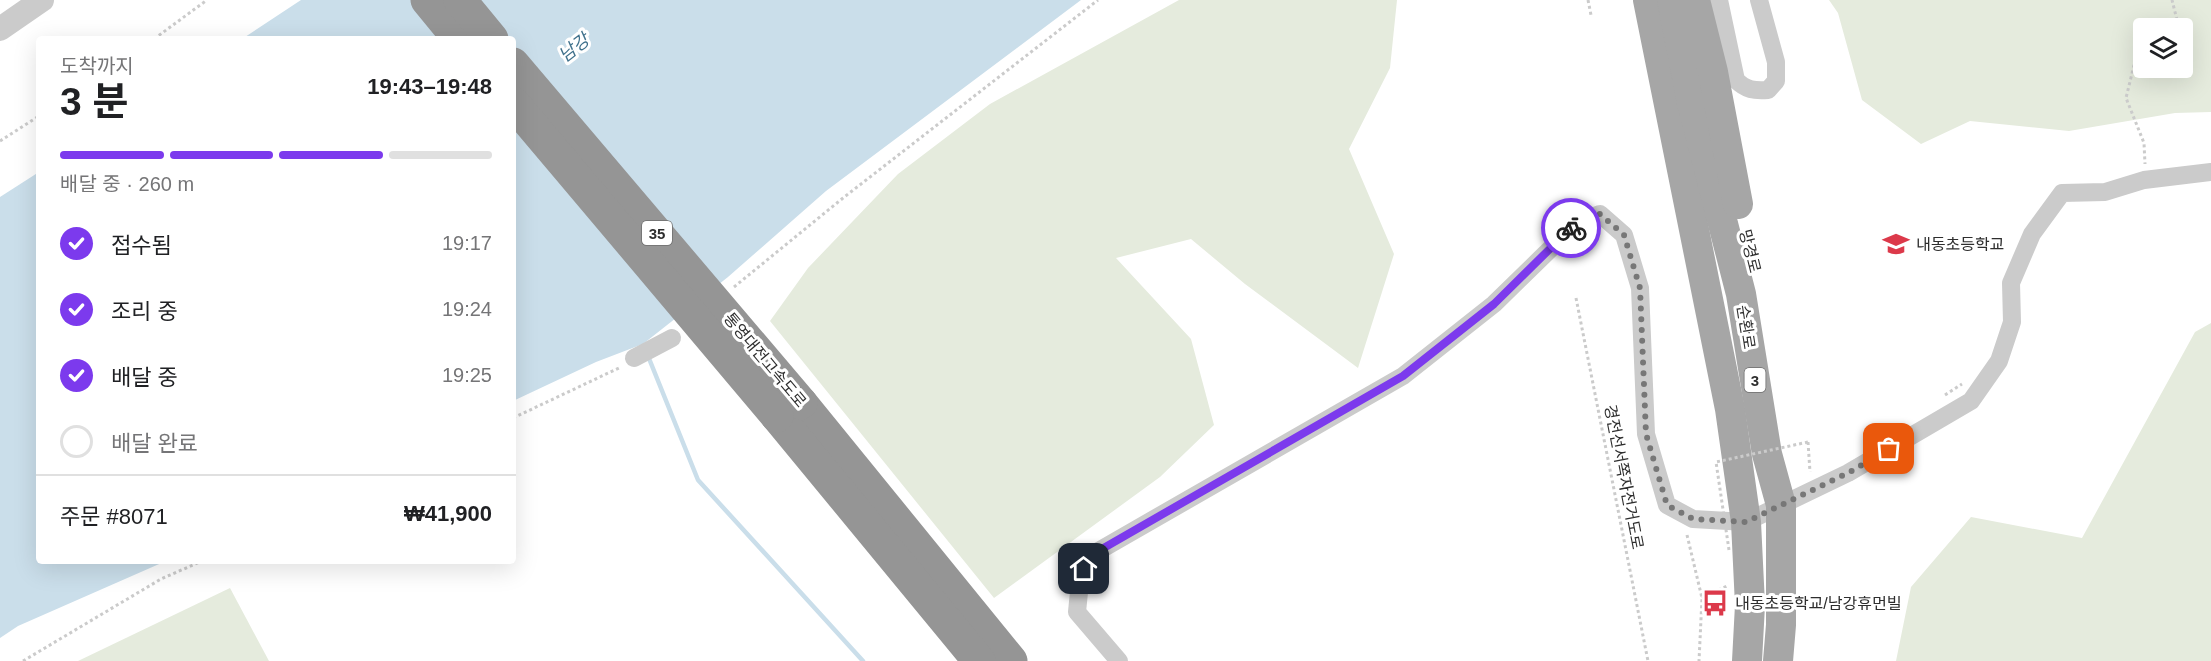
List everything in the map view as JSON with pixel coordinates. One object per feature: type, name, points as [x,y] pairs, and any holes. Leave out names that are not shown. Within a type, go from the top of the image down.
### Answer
[{"type":"highway","points":[[427,0],[457,36]]},
{"type":"highway","points":[[460,0],[490,36]]},
{"type":"highway","name":"통영대전고속도로","points":[[516,68],[789,409],[979,661]]},
{"type":"highway","name":"통영대전고속도로","points":[[516,106],[789,409],[1011,661]]},
{"type":"main road","points":[[1633,0],[1689,260],[1708,407],[1746,522]]},
{"type":"main road","name":"3","points":[[1648,0],[1681,104]]},
{"type":"main road","name":"3","points":[[1672,0],[1681,104]]},
{"type":"main road","name":"망경로","points":[[1695,0],[1713,72],[1732,181],[1762,300],[1786,453],[1781,505]]},
{"type":"main road","name":"순환로","points":[[1681,104],[1746,522],[1750,605],[1747,661]]},
{"type":"main road","name":"순환로","points":[[1681,104],[1741,294],[1767,454],[1781,505],[1781,625],[1778,661]]},
{"type":"street","points":[[0,29],[42,0]]},
{"type":"street","points":[[1719,0],[1736,80],[1742,87],[1752,91],[1768,90],[1776,81],[1776,62],[1759,0]]},
{"type":"street","points":[[1119,661],[1077,612],[1080,582],[1088,557],[1403,376],[1494,304],[1578,222],[1600,214],[1624,235],[1640,288],[1646,434],[1667,505],[1693,519],[1746,522],[1848,473],[1971,400],[1999,361],[2012,322],[2011,283],[2032,234],[2062,193],[2105,192],[2144,180],[2211,172]]},
{"type":"street","points":[[634,358],[672,338]]},
{"type":"path","points":[[158,36],[207,0]]},
{"type":"path","points":[[726,294],[843,198],[1098,0]]},
{"type":"path","points":[[1588,0],[1591,15]]},
{"type":"path","points":[[2172,0],[2176,18]]},
{"type":"path","points":[[2133,69],[2126,98],[2144,143],[2144,180]]},
{"type":"path","points":[[0,141],[36,118]]},
{"type":"path","name":"경전선서쪽자전거도로","points":[[1576,298],[1648,661]]},
{"type":"path","points":[[516,417],[622,367],[634,358]]},
{"type":"path","points":[[1729,550],[1716,462],[1808,442],[1811,480]]},
{"type":"path","points":[[1682,513],[1702,598],[1699,661]]},
{"type":"path","points":[[23,661],[161,579],[195,564]]},
{"type":"path","points":[[1702,598],[1728,585]]},
{"type":"shaded area","points":[[1179,0],[1397,0],[1390,68],[1349,149],[1394,254],[1358,368],[1245,284],[1191,239],[1116,258],[1191,339],[1214,425],[1160,477],[994,598],[770,321],[808,268],[898,174],[990,104]]},
{"type":"shaded area","points":[[1829,0],[2211,0],[2211,112],[2175,113],[2069,131],[1970,121],[1921,144],[1862,100],[1838,13]]},
{"type":"shaded area","points":[[2211,323],[2211,661],[1896,661],[1911,587],[1971,517],[2082,538],[2195,332]]},
{"type":"shaded area","points":[[230,588],[269,661],[78,661]]},
{"type":"water","name":"남강","points":[[301,0],[1081,0],[826,191],[728,277],[643,344],[596,362],[516,400],[516,36],[247,36]]},
{"type":"water","points":[[36,174],[36,564],[159,564],[18,626],[0,638],[0,197]]},
{"type":"waterway","points":[[648,356],[698,480],[863,661]]},
{"type":"way so far","points":[[1571,228],[1578,222],[1600,214],[1624,235],[1631,255],[1640,288],[1646,434],[1667,505],[1693,519],[1746,522],[1848,473],[1889,449]]},
{"type":"place","name":"내동초등학교","points":[[1896,244]]},
{"type":"place","name":"내동초등학교/남강휴먼빌","points":[[1715,603]]},
{"type":"route","points":[[1084,569],[1088,557],[1403,376],[1494,304],[1571,228]]}]
